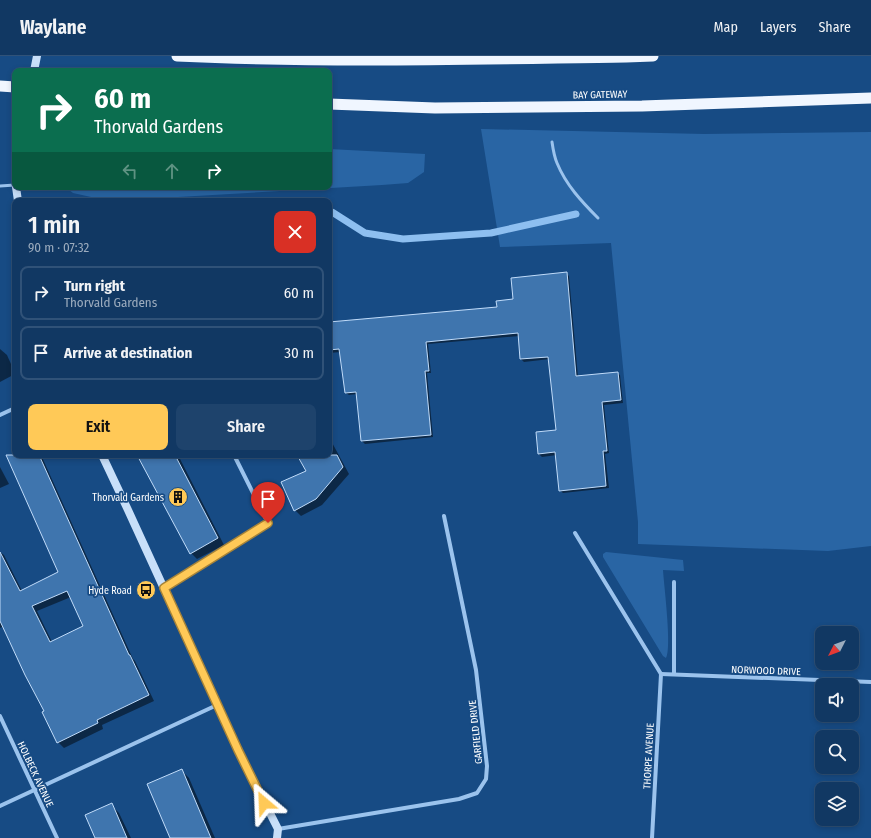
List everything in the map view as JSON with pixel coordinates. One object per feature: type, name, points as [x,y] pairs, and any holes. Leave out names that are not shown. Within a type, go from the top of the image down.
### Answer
[{"type":"highway","points":[[178,56],[419,60],[653,56]]},
{"type":"highway","points":[[0,86],[12,87]]},
{"type":"highway","name":"BAY GATEWAY","points":[[332,104],[435,108],[626,106],[871,98]]},
{"type":"main road","points":[[35,68],[37,56]]},
{"type":"main road","points":[[103,458],[238,750],[278,829],[277,838]]},
{"type":"street","points":[[0,415],[12,409]]},
{"type":"street","points":[[164,588],[268,523],[236,458]]},
{"type":"street","name":"GARFIELD DRIVE","points":[[278,829],[459,799],[477,793],[486,779],[487,766],[476,670],[444,516]]},
{"type":"street","points":[[575,533],[661,674]]},
{"type":"street","points":[[674,582],[674,674]]},
{"type":"street","name":"NORWOOD DRIVE","points":[[661,674],[871,682]]},
{"type":"street","name":"THORPE AVENUE","points":[[652,838],[661,674]]},
{"type":"street","points":[[0,806],[218,705]]},
{"type":"street","name":"HOLBECK AVENUE","points":[[0,716],[57,838]]},
{"type":"lane","points":[[552,142],[556,162],[566,181],[584,204],[598,218]]},
{"type":"lane","points":[[0,186],[12,186]]},
{"type":"shaded area","points":[[481,129],[704,134],[871,132],[871,546],[828,551],[638,544],[638,522],[611,243],[500,247]]},
{"type":"shaded area","points":[[332,149],[425,154],[424,172],[408,183],[332,188]]},
{"type":"shaded area","points":[[69,190],[297,190],[160,198],[96,198],[73,193]]},
{"type":"shaded area","points":[[606,552],[683,560],[684,571],[663,570],[668,630],[668,652],[666,658],[663,656],[603,557],[603,554]]},
{"type":"building","points":[[567,272],[576,376],[618,372],[621,400],[602,402],[607,451],[603,451],[606,486],[559,491],[555,452],[538,454],[536,432],[556,430],[548,357],[520,359],[518,333],[426,342],[429,371],[425,371],[431,435],[361,441],[356,392],[345,393],[339,349],[332,350],[332,322],[497,307],[496,301],[513,299],[511,278]]},
{"type":"building","points":[[6,455],[12,455],[12,458],[40,458],[129,655],[149,695],[97,720],[98,723],[57,743],[42,712],[44,711],[25,675],[0,621],[0,552],[20,591],[58,572]],"holes":[[[67,591],[83,626],[50,642],[32,606]]]},
{"type":"building","points":[[332,455],[337,455],[343,467],[316,499],[294,511],[281,482],[306,471],[299,458],[332,458]]},
{"type":"building","name":"Thorvald Gardens","points":[[139,458],[177,458],[218,538],[190,554]]},
{"type":"building","points":[[182,769],[211,838],[170,838],[147,784]]},
{"type":"building","points":[[112,803],[127,838],[95,838],[85,815]]},
{"type":"waterway","points":[[332,212],[365,233],[403,239],[491,233],[576,214]]},
{"type":"place","name":"Thorvald Gardens","points":[[178,497]]},
{"type":"place","name":"Hyde Road","points":[[146,590]]},
{"type":"route","points":[[264,803],[238,750],[164,588],[268,523]]}]
